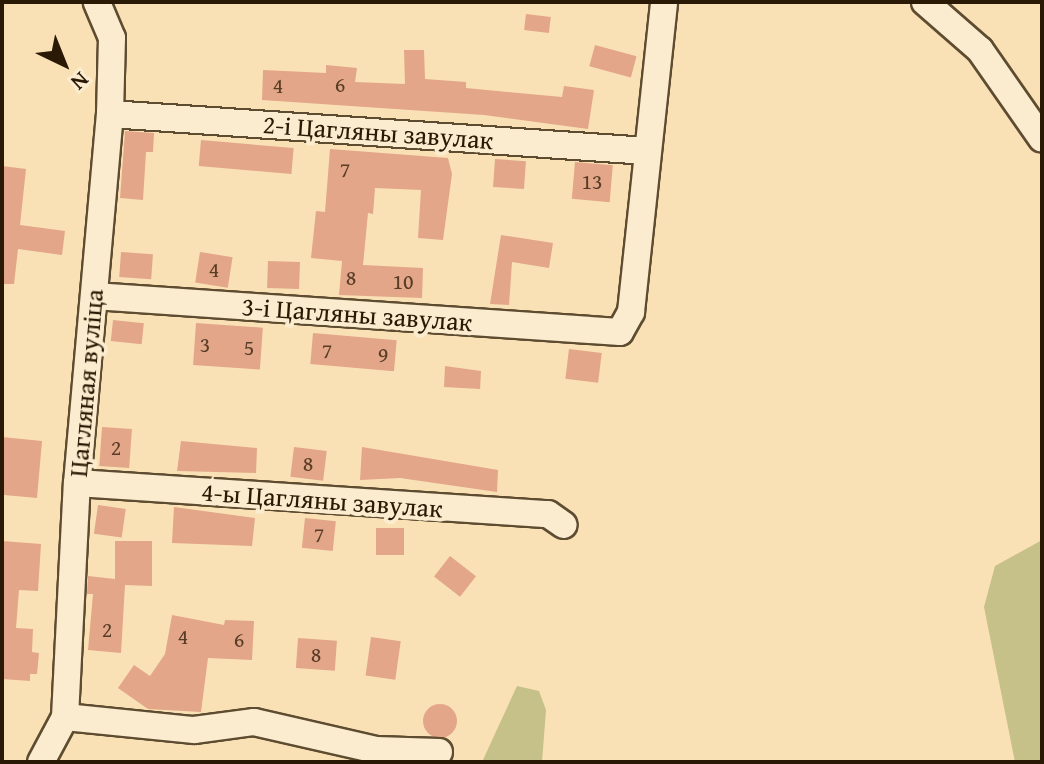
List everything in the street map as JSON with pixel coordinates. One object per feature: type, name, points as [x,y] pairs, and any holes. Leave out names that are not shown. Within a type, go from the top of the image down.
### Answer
[{"type":"street","name":"Цагляная вуліца","points":[[41,762],[65,717],[77,483],[110,114],[112,38],[97,2]]},
{"type":"street","points":[[647,151],[657,101],[664,2]]},
{"type":"street","points":[[925,2],[980,50],[1042,139]]},
{"type":"street","name":"2-і Цагляны завулак","points":[[110,114],[647,151]]},
{"type":"street","name":"3-і Цагляны завулак","points":[[94,296],[620,332],[631,312],[647,151]]},
{"type":"street","name":"4-ы Цагляны завулак","points":[[77,483],[548,514],[564,525]]},
{"type":"street","points":[[65,717],[194,730],[254,722],[376,750],[439,752]]},
{"type":"shaded area","points":[[1042,540],[1042,762],[1015,762],[984,607],[995,566]]},
{"type":"shaded area","points":[[517,686],[539,691],[546,710],[542,762],[482,762]]},
{"type":"building","points":[[526,14],[551,17],[549,33],[524,30]]},
{"type":"building","points":[[595,45],[637,56],[631,77],[589,66]]},
{"type":"building","points":[[404,50],[424,50],[425,79],[466,82],[466,88],[562,97],[564,86],[594,90],[588,129],[484,115],[262,100],[263,70],[326,73],[326,65],[357,68],[355,82],[405,84]]},
{"type":"building","points":[[125,131],[154,133],[153,152],[146,152],[143,200],[120,198]]},
{"type":"building","points":[[201,140],[294,148],[291,174],[199,166]]},
{"type":"building","points":[[330,149],[448,158],[452,174],[443,240],[418,238],[421,190],[375,188],[373,214],[368,213],[363,265],[423,268],[422,298],[339,295],[342,261],[311,258],[316,211],[325,212]]},
{"type":"building","points":[[495,159],[526,161],[524,189],[493,187]]},
{"type":"building","points":[[575,162],[613,165],[610,202],[572,199]]},
{"type":"building","points":[[2,166],[26,169],[20,225],[65,231],[62,255],[18,249],[14,284],[2,284]]},
{"type":"building","points":[[501,235],[553,243],[549,268],[512,262],[509,305],[490,304]]},
{"type":"building","points":[[121,252],[153,254],[151,279],[119,277]]},
{"type":"building","points":[[200,252],[233,257],[228,288],[195,283]]},
{"type":"building","points":[[268,261],[300,262],[299,289],[267,288]]},
{"type":"building","points":[[113,320],[144,323],[142,344],[111,341]]},
{"type":"building","points":[[196,323],[263,328],[260,370],[193,365]]},
{"type":"building","points":[[313,333],[397,340],[394,371],[310,364]]},
{"type":"building","points":[[569,349],[602,353],[598,383],[565,379]]},
{"type":"building","points":[[445,366],[481,371],[480,389],[444,387]]},
{"type":"building","points":[[102,427],[132,429],[129,468],[99,466]]},
{"type":"building","points":[[2,437],[42,441],[37,498],[4,495]]},
{"type":"building","points":[[181,441],[257,448],[256,473],[177,471]]},
{"type":"building","points":[[294,447],[327,451],[323,481],[290,477]]},
{"type":"building","points":[[362,447],[498,470],[497,492],[400,478],[360,480]]},
{"type":"building","points":[[98,505],[126,509],[122,538],[94,534]]},
{"type":"building","points":[[174,507],[255,518],[252,546],[172,543]]},
{"type":"building","points":[[305,518],[336,521],[333,551],[302,548]]},
{"type":"building","points":[[376,528],[404,528],[404,555],[376,555]]},
{"type":"building","points":[[2,541],[41,544],[38,591],[19,590],[16,628],[33,629],[32,652],[39,653],[37,674],[30,674],[30,681],[2,679]]},
{"type":"building","points":[[115,541],[152,541],[152,586],[125,585],[121,653],[88,650],[93,594],[87,594],[88,576],[115,579]]},
{"type":"building","points":[[450,556],[476,576],[460,597],[434,576]]},
{"type":"building","points":[[172,615],[224,625],[225,620],[254,621],[252,660],[208,658],[201,712],[148,709],[118,688],[134,665],[150,676],[165,654]]},
{"type":"building","points":[[371,637],[401,641],[395,680],[366,676]]},
{"type":"building","points":[[298,638],[337,641],[335,671],[296,668]]},
{"type":"building","points":[[440,704],[452,709],[457,721],[452,733],[440,738],[428,733],[423,721],[428,709]]}]
